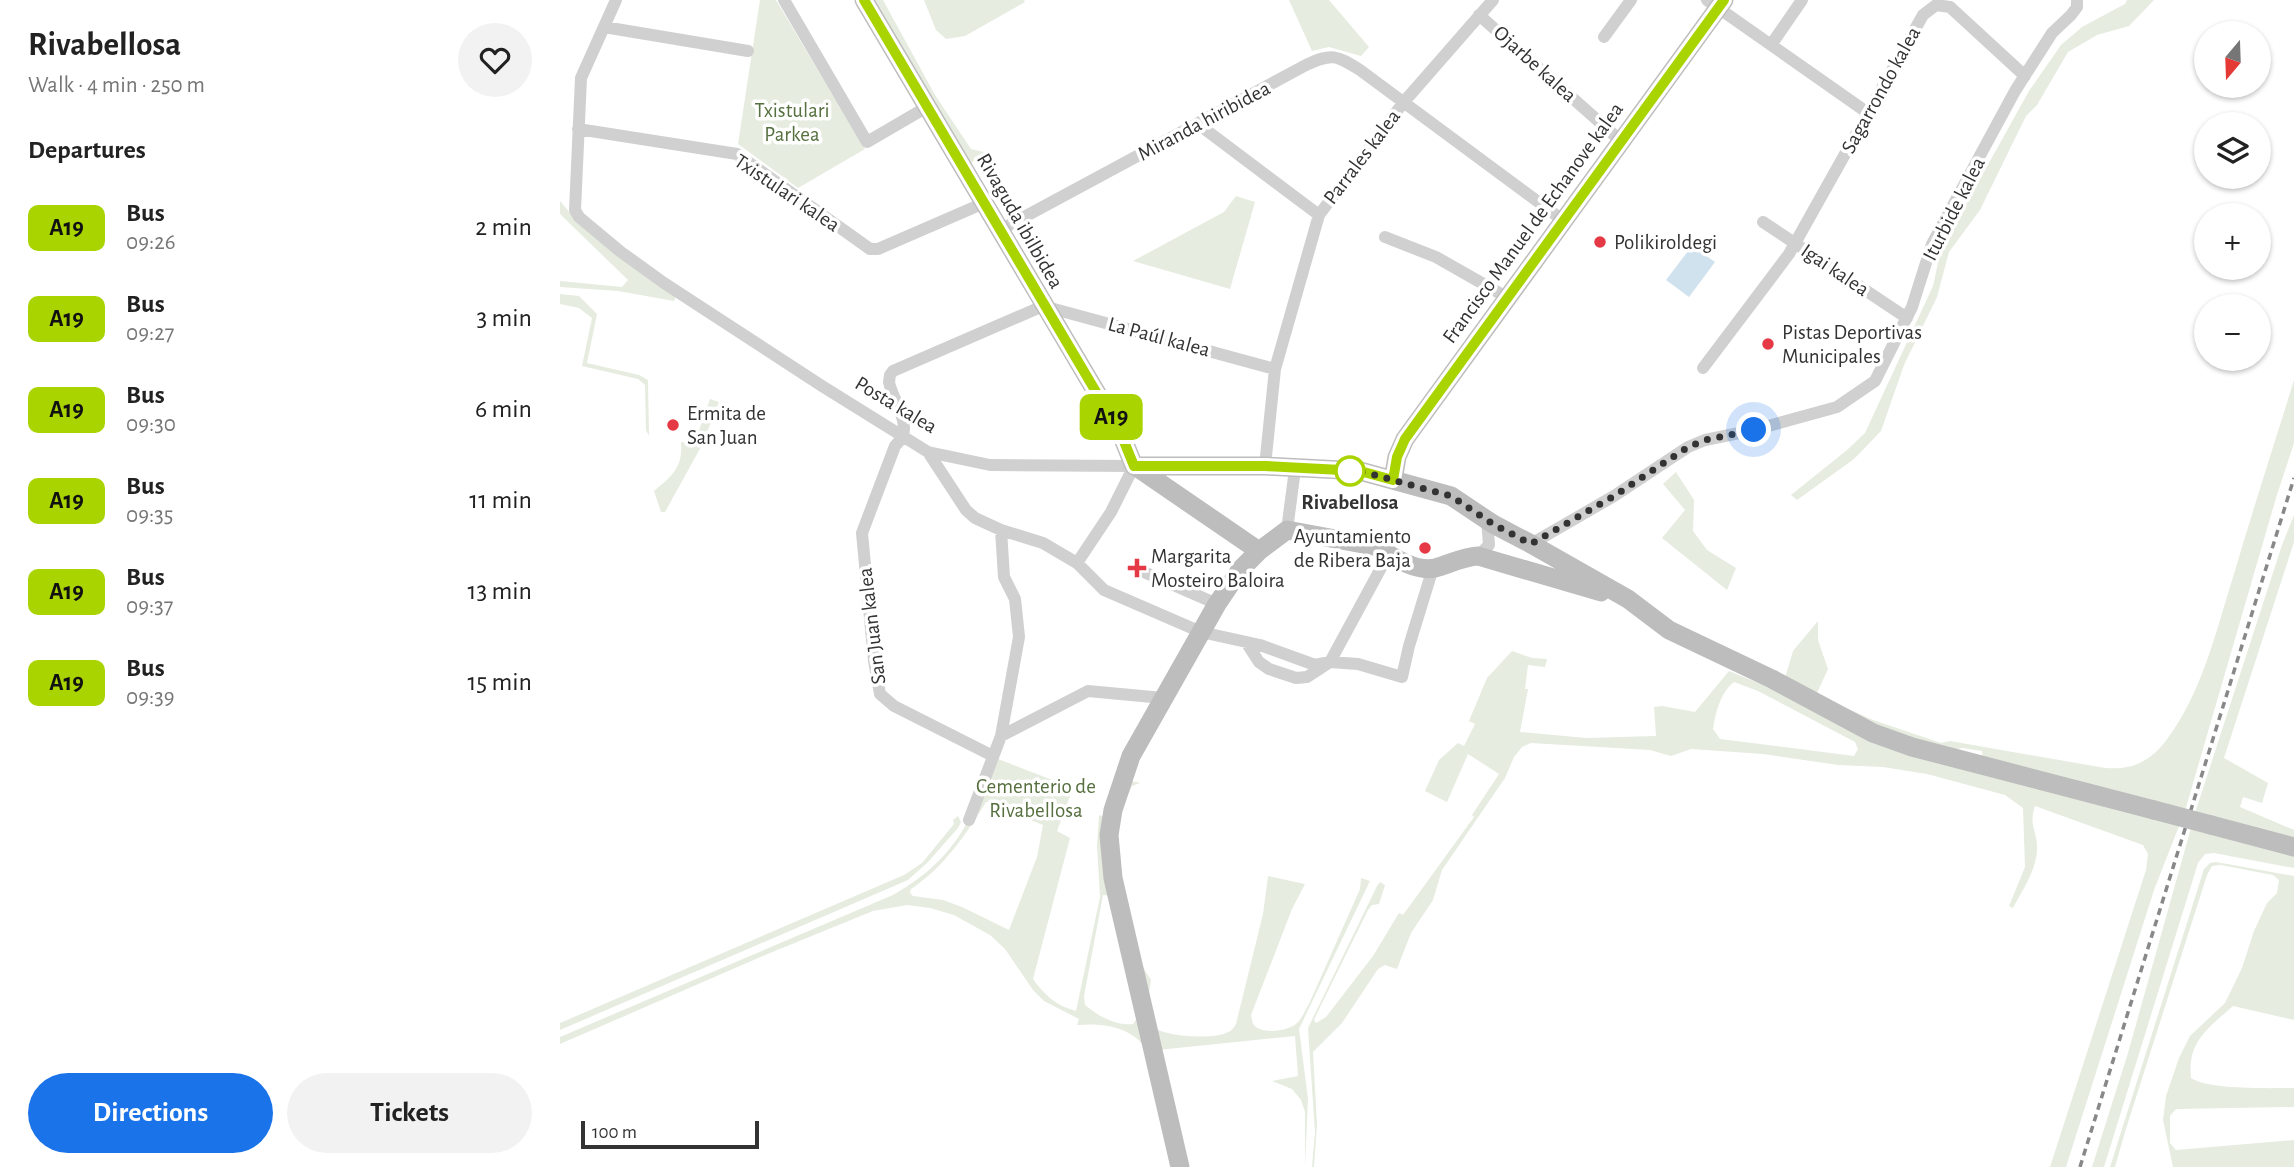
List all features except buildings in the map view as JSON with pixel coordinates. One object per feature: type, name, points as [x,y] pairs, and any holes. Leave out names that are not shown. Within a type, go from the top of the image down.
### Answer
[{"type":"street","points":[[578,129],[581,78],[616,0]]},
{"type":"street","points":[[784,0],[867,142],[927,107]]},
{"type":"street","name":"Rivaguda ibilbidea","points":[[864,0],[1121,434],[1134,466]]},
{"type":"street","name":"Parrales kalea","points":[[1265,466],[1275,369],[1319,215],[1403,103],[1493,0]]},
{"type":"street","points":[[1604,37],[1631,0]]},
{"type":"street","points":[[1770,44],[1802,0]]},
{"type":"street","points":[[1717,3],[1868,113]]},
{"type":"street","name":"Francisco Manuel de Echanove kalea","points":[[1393,480],[1397,457],[1405,439],[1622,142],[1717,3]]},
{"type":"street","name":"Iturbide kalea","points":[[1531,544],[1614,496],[1688,447],[1705,440],[1754,430],[1837,407],[1875,382],[1907,318],[1932,244],[2005,109],[2052,33],[2071,15],[2077,4]]},
{"type":"street","name":"Sagarrondo kalea","points":[[1703,368],[1789,254],[1923,15],[1936,5],[1950,7],[2025,76]]},
{"type":"street","name":"Ojarbe kalea","points":[[1479,15],[1622,142]]},
{"type":"street","points":[[604,27],[748,51]]},
{"type":"street","name":"Miranda hiribidea","points":[[1000,230],[1326,56],[1335,56],[1345,61],[1564,221]]},
{"type":"street","points":[[1198,124],[1319,215]]},
{"type":"street","name":"Txistulari kalea","points":[[578,129],[737,155],[870,249],[878,249],[984,203]]},
{"type":"street","name":"Posta kalea","points":[[578,129],[575,210],[579,217],[664,283],[902,438],[928,452],[990,465],[1265,466],[1360,471],[1451,496],[1487,520],[1628,599]]},
{"type":"street","name":"Igai kalea","points":[[1763,222],[1907,318]]},
{"type":"street","points":[[1385,237],[1436,257],[1508,298]]},
{"type":"street","points":[[902,438],[905,432],[904,424],[889,382],[893,371],[1043,306]]},
{"type":"street","name":"La Paúl kalea","points":[[1043,306],[1275,369]]},
{"type":"street","name":"San Juan kalea","points":[[902,438],[895,446],[862,533],[874,661],[880,694],[894,706],[993,756]]},
{"type":"street","points":[[928,452],[966,510],[975,518],[1043,544],[1077,563],[1104,590],[1201,632],[1246,642],[1314,665],[1330,662],[1358,664],[1402,677],[1433,568]]},
{"type":"street","points":[[941,472],[949,457]]},
{"type":"street","points":[[1077,563],[1111,512],[1134,466],[1259,551]]},
{"type":"street","points":[[1180,1167],[1113,878],[1109,835],[1112,810],[1131,756],[1217,604],[1240,570],[1259,551],[1287,530],[1295,469]]},
{"type":"street","points":[[1478,556],[1489,545],[1487,520]]},
{"type":"street","points":[[969,820],[1001,736],[1019,636],[1015,599],[1004,577],[1001,530]]},
{"type":"street","points":[[1287,530],[1379,547],[1388,555],[1423,568],[1433,568],[1463,557],[1478,556],[1628,599],[1670,630],[1892,741],[2294,848]]},
{"type":"street","points":[[1246,642],[1263,665],[1296,678],[1307,677],[1330,662],[1388,555]]},
{"type":"street","points":[[1146,573],[1217,604]]},
{"type":"street","points":[[1001,736],[1088,691],[1163,698]]},
{"type":"green space","name":"Txistulari Parkea","points":[[760,0],[776,0],[865,149],[798,188],[738,144]]},
{"type":"green space","points":[[869,0],[883,0],[935,95],[971,149],[988,153],[967,165]]},
{"type":"green space","points":[[924,0],[1025,2],[965,36],[946,39],[936,30]]},
{"type":"green space","points":[[1289,0],[1329,0],[1369,47],[1361,56],[1329,47],[1312,51]]},
{"type":"green space","points":[[2127,0],[2154,0],[2129,26],[2097,35],[2068,52],[2037,105],[2026,116],[1980,210],[1949,252],[1937,297],[1904,365],[1881,431],[1854,459],[1797,500],[1791,495],[1865,433],[1933,286],[1941,249],[2029,91],[2061,45],[2082,27],[2125,4]]},
{"type":"green space","points":[[1236,196],[1255,202],[1230,289],[1133,261],[1224,212]]},
{"type":"green space","points":[[560,201],[576,220],[676,295],[674,301],[618,291],[560,287],[560,281],[622,287],[628,280],[560,214]]},
{"type":"green space","points":[[560,294],[579,296],[597,314],[587,363],[639,375],[648,380],[649,436],[646,430],[645,385],[638,379],[582,366],[592,318],[579,308],[560,304]]},
{"type":"green space","points":[[2294,380],[2294,443],[2185,811],[2154,890],[2066,1167],[2050,1167],[2146,870],[2148,854],[2143,845],[2035,806],[2032,819],[2037,844],[2036,858],[2028,881],[2013,908],[2009,906],[2025,867],[2023,808],[2005,795],[1927,774],[1883,767],[1838,765],[1763,754],[1691,749],[1671,756],[1650,750],[1531,743],[1522,747],[1514,757],[1505,778],[1442,870],[1433,900],[1411,933],[1397,969],[1385,965],[1378,969],[1342,1023],[1313,1052],[1317,1125],[1312,1167],[1315,1132],[1308,1028],[1380,882],[1385,885],[1379,904],[1372,905],[1368,910],[1314,1020],[1316,1023],[1326,1017],[1373,956],[1399,913],[1403,915],[1474,817],[1472,815],[1499,774],[1468,754],[1447,802],[1425,791],[1439,760],[1458,743],[1464,746],[1475,724],[1469,721],[1487,678],[1512,651],[1532,658],[1547,659],[1545,667],[1528,665],[1525,689],[1528,689],[1520,732],[1586,738],[1656,736],[1654,707],[1695,712],[1729,671],[1855,731],[1983,760],[1982,751],[1963,748],[1949,750],[1886,733],[1784,681],[1793,651],[1818,621],[1818,640],[1828,669],[1817,693],[1873,720],[1941,743],[1950,741],[2105,768],[2123,768],[2138,764],[2165,742],[2189,704],[2198,683],[2214,640]],"holes":[[[1734,682],[1758,691],[1855,742],[1858,749],[1854,756],[1720,739],[1713,729],[1719,703],[1729,686]]]},
{"type":"green space","points":[[710,399],[719,402],[702,445],[665,512],[661,512],[654,491],[675,471],[680,459],[681,442],[691,444],[697,436]]},
{"type":"green space","points":[[1676,472],[1694,500],[1693,531],[1707,550],[1736,568],[1727,590],[1662,538],[1685,510],[1663,484]]},
{"type":"green space","points":[[2294,515],[2294,542],[2224,758],[2268,783],[2262,803],[2243,797],[2240,807],[2294,830],[2294,868],[2214,853],[2205,854],[2198,863],[2104,1167],[2092,1167],[2128,1053],[2196,810]]},
{"type":"green space","name":"Cementerio de Rivabellosa","points":[[998,759],[1073,788],[1057,831],[1070,838],[1033,979],[1051,999],[1076,1011],[1100,897],[1097,846],[1099,815],[1107,818],[1112,896],[1103,895],[1084,996],[1085,1005],[1114,1022],[1133,1024],[1139,1015],[1143,1045],[1130,1034],[1113,1027],[1077,1025],[1079,1019],[1044,1001],[1033,990],[1005,949],[990,935],[954,915],[907,905],[873,911],[560,1044],[560,1037],[893,895],[932,868],[946,853],[969,820]],"holes":[[[986,802],[1043,825],[1037,857],[1009,930],[962,907],[943,900],[913,896],[910,893],[911,889],[923,881],[953,850]]]},
{"type":"green space","points":[[1127,780],[1140,783],[1132,786],[1122,807],[1118,829],[1119,873],[1136,948],[1141,964],[1151,980],[1148,999],[1153,1026],[1158,1030],[1201,1037],[1222,1034],[1234,1028],[1263,914],[1268,876],[1305,884],[1292,909],[1251,1015],[1252,1022],[1263,1030],[1276,1031],[1293,1026],[1309,1004],[1360,889],[1361,878],[1370,881],[1299,1029],[1308,1099],[1305,1167],[1305,1112],[1301,1100],[1292,1089],[1272,1081],[1298,1076],[1295,1036],[1158,1050],[1155,1048],[1115,864],[1115,821]]},
{"type":"green space","points":[[958,816],[961,822],[958,828],[908,880],[560,1030],[560,1023],[904,875],[922,863]]},
{"type":"green space","points":[[2210,863],[2294,876],[2294,1020],[2233,1006],[2208,1029],[2196,1045],[2192,1055],[2191,1078],[2211,1085],[2294,1088],[2294,1107],[2176,1109],[2170,1116],[2170,1143],[2176,1150],[2294,1140],[2294,1167],[2173,1167],[2163,1120],[2166,1096],[2179,1058],[2190,1036],[2225,1003],[2242,968],[2267,903],[2277,893],[2279,880],[2273,875],[2221,865],[2212,866],[2207,875],[2115,1167],[2110,1167],[2204,869]]},
{"type":"water","points":[[1692,246],[1715,262],[1689,297],[1666,280]]},
{"type":"railway","points":[[2080,1167],[2294,478]]},
{"type":"bus line","name":"A19","points":[[864,0],[1121,434],[1134,466],[1265,466],[1360,471],[1393,480],[1397,457],[1405,439],[1724,0]]},
{"type":"place","name":"Polikiroldegi","points":[[1600,242]]},
{"type":"place","name":"Pistas Deportivas Municipales","points":[[1768,344]]},
{"type":"place","name":"Ermita de San Juan","points":[[673,425]]},
{"type":"place","name":"Rivabellosa","points":[[1350,471]]},
{"type":"place","name":"Ayuntamiento de Ribera Baja","points":[[1425,548]]},
{"type":"place","name":"Margarita Mosteiro Baloira","points":[[1137,568]]},
{"type":"route","points":[[1350,471],[1360,471],[1451,496],[1493,524],[1531,544],[1614,496],[1688,447],[1705,440],[1754,430]]}]
